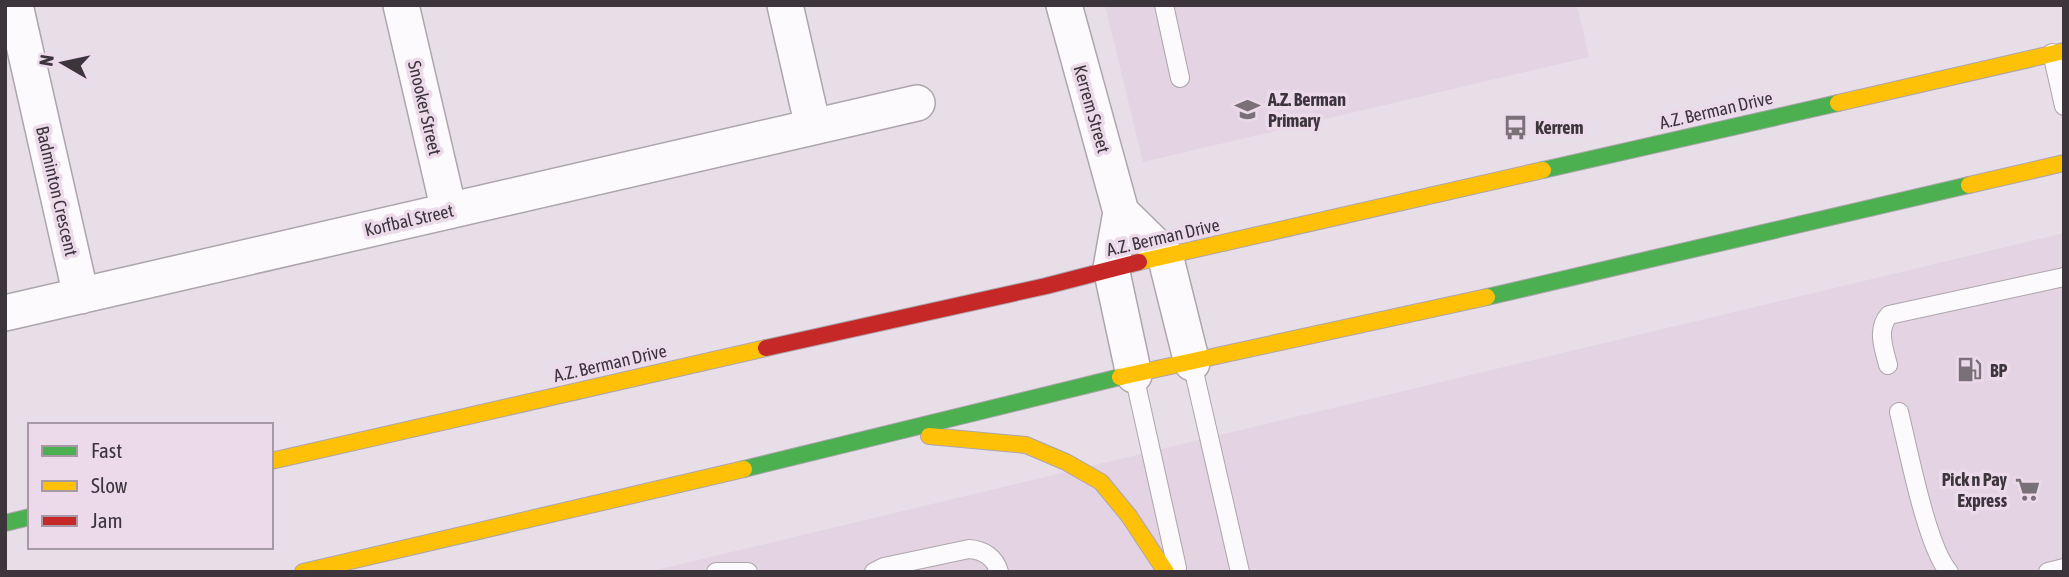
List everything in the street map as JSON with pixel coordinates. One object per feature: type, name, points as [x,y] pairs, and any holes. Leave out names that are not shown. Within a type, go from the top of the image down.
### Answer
[{"type":"main road","name":"A.Z. Berman Drive","points":[[273,461],[1033,289],[1165,255],[2058,52]]},
{"type":"main road","points":[[303,572],[893,434],[1068,388],[1596,273],[2064,163]]},
{"type":"main road","points":[[893,434],[1026,445],[1066,462],[1101,482],[1129,516],[1166,572]]},
{"type":"main road","points":[[5,523],[28,517]]},
{"type":"street","name":"Badminton Crescent","points":[[15,5],[81,296]]},
{"type":"street","name":"Snooker Street","points":[[401,5],[449,211]]},
{"type":"street","points":[[785,5],[813,127]]},
{"type":"street","name":"Kerrem Street","points":[[1064,5],[1121,212],[1111,268],[1134,375]]},
{"type":"street","name":"Korfbal Street","points":[[5,313],[917,103]]},
{"type":"street","points":[[1121,212],[1165,255],[1192,363]]},
{"type":"lane","points":[[1164,5],[1180,78]]},
{"type":"lane","points":[[2058,52],[2064,106]]},
{"type":"lane","points":[[1888,365],[1881,333],[1889,315],[2064,277]]},
{"type":"lane","points":[[1192,363],[1240,572]]},
{"type":"lane","points":[[1134,375],[1178,572]]},
{"type":"lane","points":[[1899,412],[1940,562],[1949,572]]},
{"type":"lane","points":[[874,572],[884,567],[969,549],[989,555],[999,572]]},
{"type":"lane","points":[[2048,572],[2064,568]]},
{"type":"lane","points":[[716,572],[748,572]]},
{"type":"shaded area","name":"A.Z. Berman Primary","points":[[1105,5],[1577,5],[1589,57],[1143,162]]},
{"type":"shaded area","points":[[2064,233],[2064,572],[648,572]]},
{"type":"traffic: fast","points":[[1543,170],[1838,103]]},
{"type":"traffic: fast","points":[[1487,297],[1969,185]]},
{"type":"traffic: fast","points":[[744,469],[1120,377]]},
{"type":"traffic: fast","points":[[5,523],[28,517]]},
{"type":"traffic: slow","points":[[1838,103],[2064,51]]},
{"type":"traffic: slow","points":[[1969,185],[2064,163]]},
{"type":"traffic: slow","points":[[1139,262],[1543,170]]},
{"type":"traffic: slow","points":[[1120,377],[1487,297]]},
{"type":"traffic: slow","points":[[273,461],[766,348]]},
{"type":"traffic: slow","points":[[929,436],[1026,445],[1066,462],[1101,482],[1129,516],[1166,572]]},
{"type":"traffic: slow","points":[[303,572],[744,469]]},
{"type":"traffic: jam","points":[[766,348],[1046,286],[1139,262]]},
{"type":"place","name":"A.Z. Berman Primary","points":[[1248,109]]},
{"type":"place","name":"Kerrem","points":[[1515,127]]},
{"type":"place","name":"BP","points":[[1970,370]]},
{"type":"place","name":"Pick n Pay Express","points":[[2027,489]]}]
